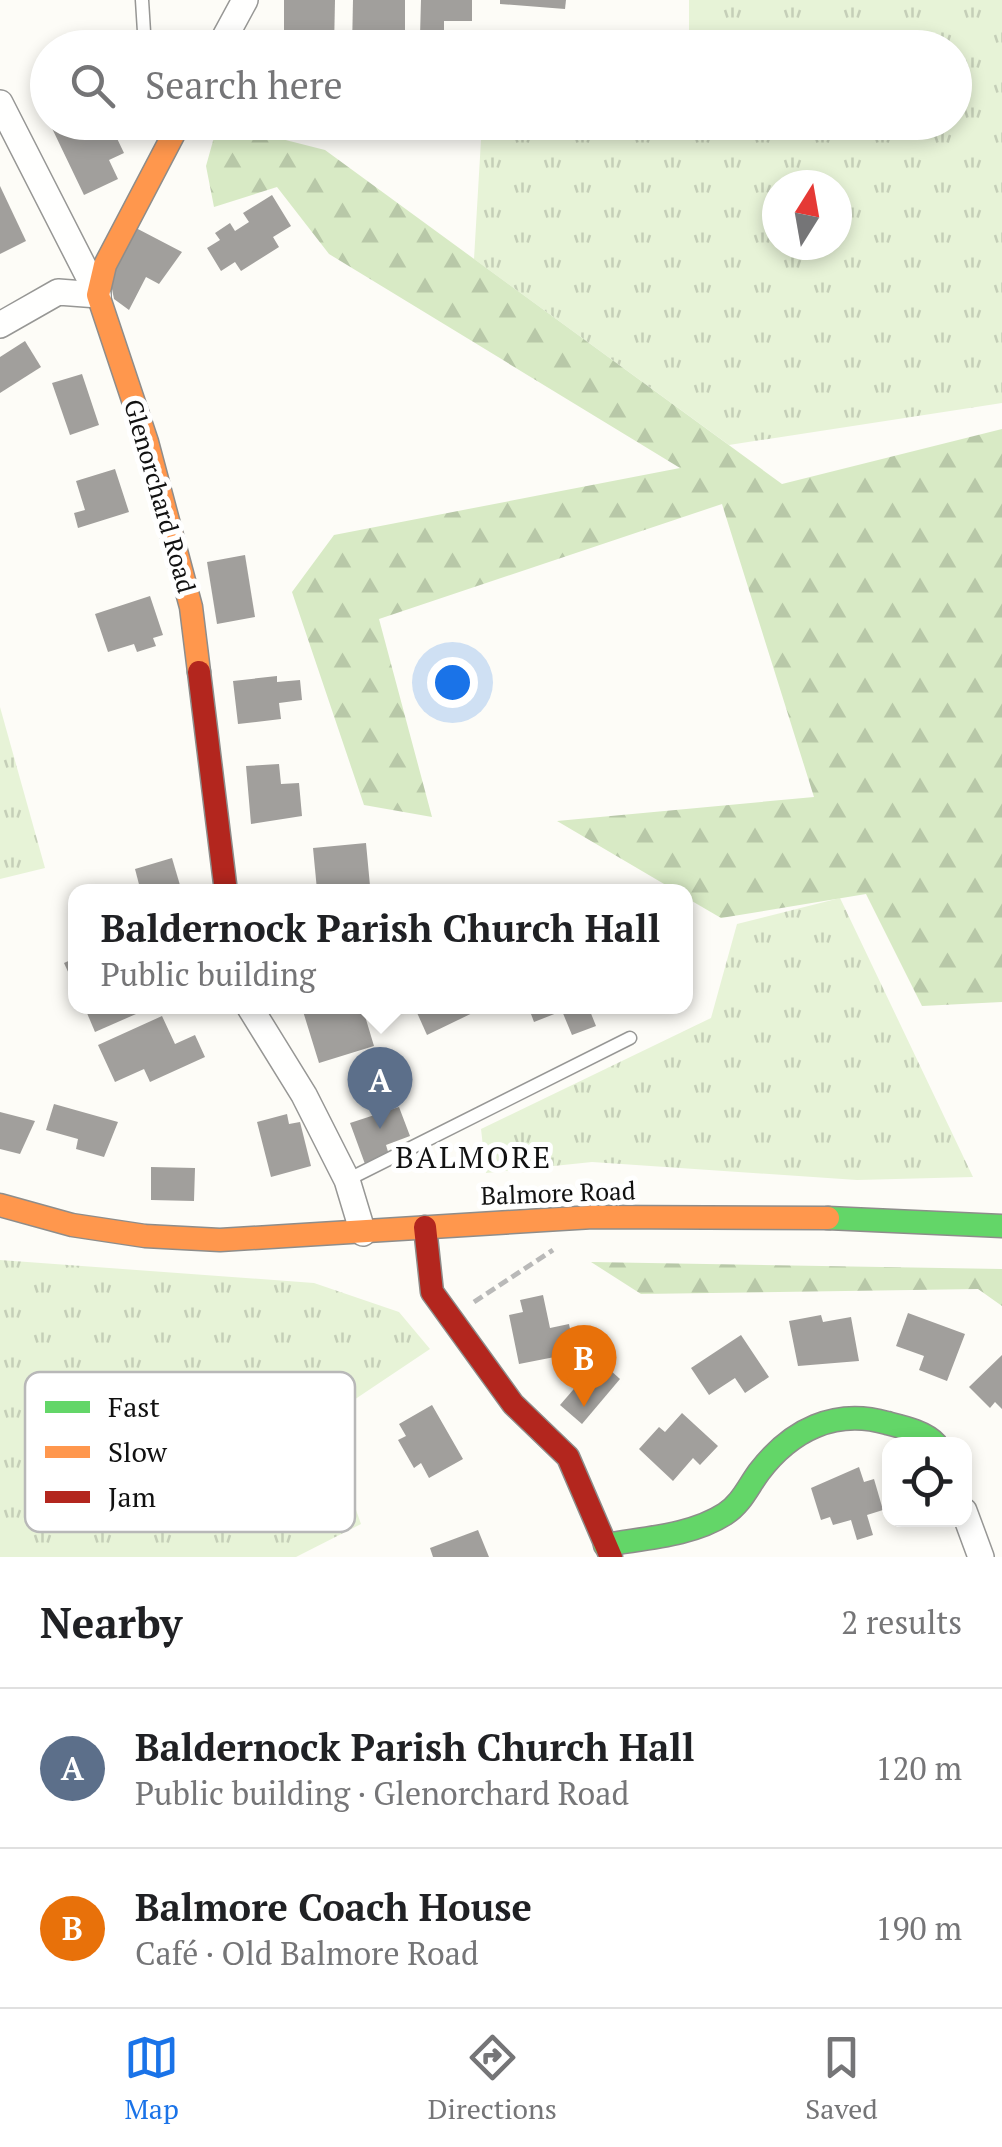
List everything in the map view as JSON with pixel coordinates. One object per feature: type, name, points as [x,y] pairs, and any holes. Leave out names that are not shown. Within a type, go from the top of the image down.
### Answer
[{"type":"street","points":[[229,30],[244,0]]},
{"type":"street","points":[[0,103],[98,295]]},
{"type":"street","points":[[98,295],[104,265],[170,140]]},
{"type":"street","points":[[0,325],[58,292],[98,295]]},
{"type":"street","name":"Glenorchard Road","points":[[98,295],[147,442],[191,607],[225,884]]},
{"type":"street","points":[[254,1014],[304,1095],[347,1180],[363,1234]]},
{"type":"street","name":"Balmore Road","points":[[0,1205],[30,1216],[182,1241],[740,1215],[1002,1226]]},
{"type":"street","points":[[425,1227],[432,1292],[513,1404],[568,1457],[608,1551],[730,1511],[762,1468],[794,1437],[827,1416],[882,1419],[928,1437]]},
{"type":"street","points":[[970,1527],[981,1557]]},
{"type":"lane","points":[[142,0],[144,30]]},
{"type":"lane","points":[[347,1180],[630,1038]]},
{"type":"path","points":[[450,1317],[562,1244]]},
{"type":"green space","points":[[689,0],[1002,0],[1002,403],[729,445],[474,259],[481,140],[972,140],[972,30],[689,30]]},
{"type":"green space","points":[[213,140],[285,140],[325,150],[782,484],[1002,429],[1002,1002],[922,1006],[866,894],[721,918],[693,902],[693,884],[664,884],[557,821],[814,797],[722,504],[379,619],[432,817],[364,805],[292,592],[334,535],[680,468],[329,254],[277,187],[214,207],[206,166]]},
{"type":"green space","points":[[0,707],[45,868],[0,879]]},
{"type":"green space","points":[[840,898],[973,1177],[857,1180],[592,1162],[486,1173],[481,1129],[711,1018],[737,924]]},
{"type":"green space","points":[[0,1260],[314,1283],[399,1312],[430,1349],[355,1399],[355,1372],[25,1372],[25,1532],[345,1532],[296,1557],[0,1557]]},
{"type":"green space","points":[[591,1262],[1002,1269],[1002,1306],[978,1289],[641,1294]]},
{"type":"building","points":[[284,0],[335,0],[334,30],[284,30]]},
{"type":"building","points":[[353,0],[405,0],[405,30],[352,30]]},
{"type":"building","points":[[421,0],[472,0],[472,21],[444,21],[444,30],[420,30]]},
{"type":"building","points":[[500,0],[566,0],[565,9],[500,4]]},
{"type":"building","points":[[58,140],[118,140],[124,153],[109,160],[118,179],[84,195]]},
{"type":"building","points":[[0,186],[26,241],[0,254]]},
{"type":"building","points":[[272,195],[291,226],[273,237],[279,247],[241,271],[235,262],[221,271],[207,248],[220,240],[215,233],[230,223],[235,231],[249,222],[243,213]]},
{"type":"building","points":[[136,228],[182,252],[159,284],[146,277],[129,310],[114,299],[110,279]]},
{"type":"building","points":[[25,341],[41,367],[0,393],[0,357]]},
{"type":"building","points":[[82,374],[99,425],[70,435],[52,383]]},
{"type":"building","points":[[115,469],[129,512],[78,528],[74,513],[85,510],[76,481]]},
{"type":"building","points":[[245,555],[255,617],[217,624],[207,562]]},
{"type":"building","points":[[150,596],[163,635],[153,638],[156,646],[137,652],[134,644],[108,652],[95,614]]},
{"type":"building","points":[[277,676],[277,682],[300,680],[302,700],[279,703],[281,719],[238,724],[233,681]]},
{"type":"building","points":[[279,764],[281,784],[299,783],[302,816],[251,824],[246,766]]},
{"type":"building","points":[[366,843],[370,884],[316,884],[313,848]]},
{"type":"building","points":[[172,858],[180,884],[139,884],[135,869]]},
{"type":"building","points":[[87,1014],[136,1014],[95,1032]]},
{"type":"building","points":[[304,1014],[364,1014],[374,1046],[319,1063]]},
{"type":"building","points":[[418,1014],[470,1014],[427,1035]]},
{"type":"building","points":[[531,1014],[554,1014],[534,1022]]},
{"type":"building","points":[[563,1014],[591,1014],[596,1026],[572,1035]]},
{"type":"building","points":[[162,1016],[175,1044],[195,1035],[205,1057],[150,1082],[144,1069],[115,1082],[98,1045]]},
{"type":"building","points":[[54,1104],[118,1122],[104,1157],[76,1149],[78,1139],[46,1130]]},
{"type":"building","points":[[399,1107],[410,1136],[386,1145],[389,1155],[365,1164],[350,1123]]},
{"type":"building","points":[[0,1112],[35,1121],[20,1154],[0,1149]]},
{"type":"building","points":[[287,1114],[289,1124],[300,1122],[311,1166],[271,1177],[257,1122]]},
{"type":"building","points":[[151,1167],[195,1168],[194,1201],[151,1200]]},
{"type":"building","points":[[543,1295],[550,1328],[569,1324],[575,1353],[519,1364],[509,1315],[523,1312],[520,1300]]},
{"type":"building","points":[[908,1313],[965,1334],[947,1381],[919,1370],[924,1356],[896,1346]]},
{"type":"building","points":[[821,1315],[823,1322],[851,1317],[859,1361],[798,1366],[789,1321]]},
{"type":"building","points":[[741,1335],[769,1377],[745,1393],[735,1378],[709,1395],[691,1368]]},
{"type":"building","points":[[1002,1355],[1002,1409],[995,1402],[990,1408],[969,1387]]},
{"type":"building","points":[[599,1360],[620,1379],[582,1424],[560,1405]]},
{"type":"building","points":[[432,1405],[463,1459],[429,1478],[421,1463],[414,1468],[398,1440],[406,1436],[399,1424]]},
{"type":"building","points":[[682,1413],[718,1446],[700,1465],[693,1458],[673,1481],[639,1449],[659,1427],[665,1432]]},
{"type":"building","points":[[859,1467],[864,1482],[874,1479],[882,1507],[882,1510],[867,1515],[873,1535],[857,1540],[851,1520],[833,1525],[830,1517],[821,1520],[811,1488]]},
{"type":"building","points":[[478,1530],[489,1557],[433,1557],[430,1548]]},
{"type":"traffic: fast","points":[[828,1218],[1002,1226]]},
{"type":"traffic: fast","points":[[605,1545],[667,1535],[725,1514],[772,1457],[816,1426],[850,1418],[868,1419],[927,1437]]},
{"type":"traffic: slow","points":[[171,140],[105,265],[98,295],[147,442],[191,607],[199,672]]},
{"type":"traffic: slow","points":[[0,1205],[72,1225],[145,1236],[220,1240],[593,1217],[828,1218]]},
{"type":"traffic: jam","points":[[199,672],[225,884]]},
{"type":"traffic: jam","points":[[425,1227],[432,1292],[513,1404],[568,1457],[611,1557]]},
{"type":"place","name":"Baldernock Parish Church Hall","points":[[380,1129]]},
{"type":"place","name":"Balmore Coach House","points":[[584,1407]]},
{"type":"district","name":"BALMORE","points":[[474,1158]]}]
